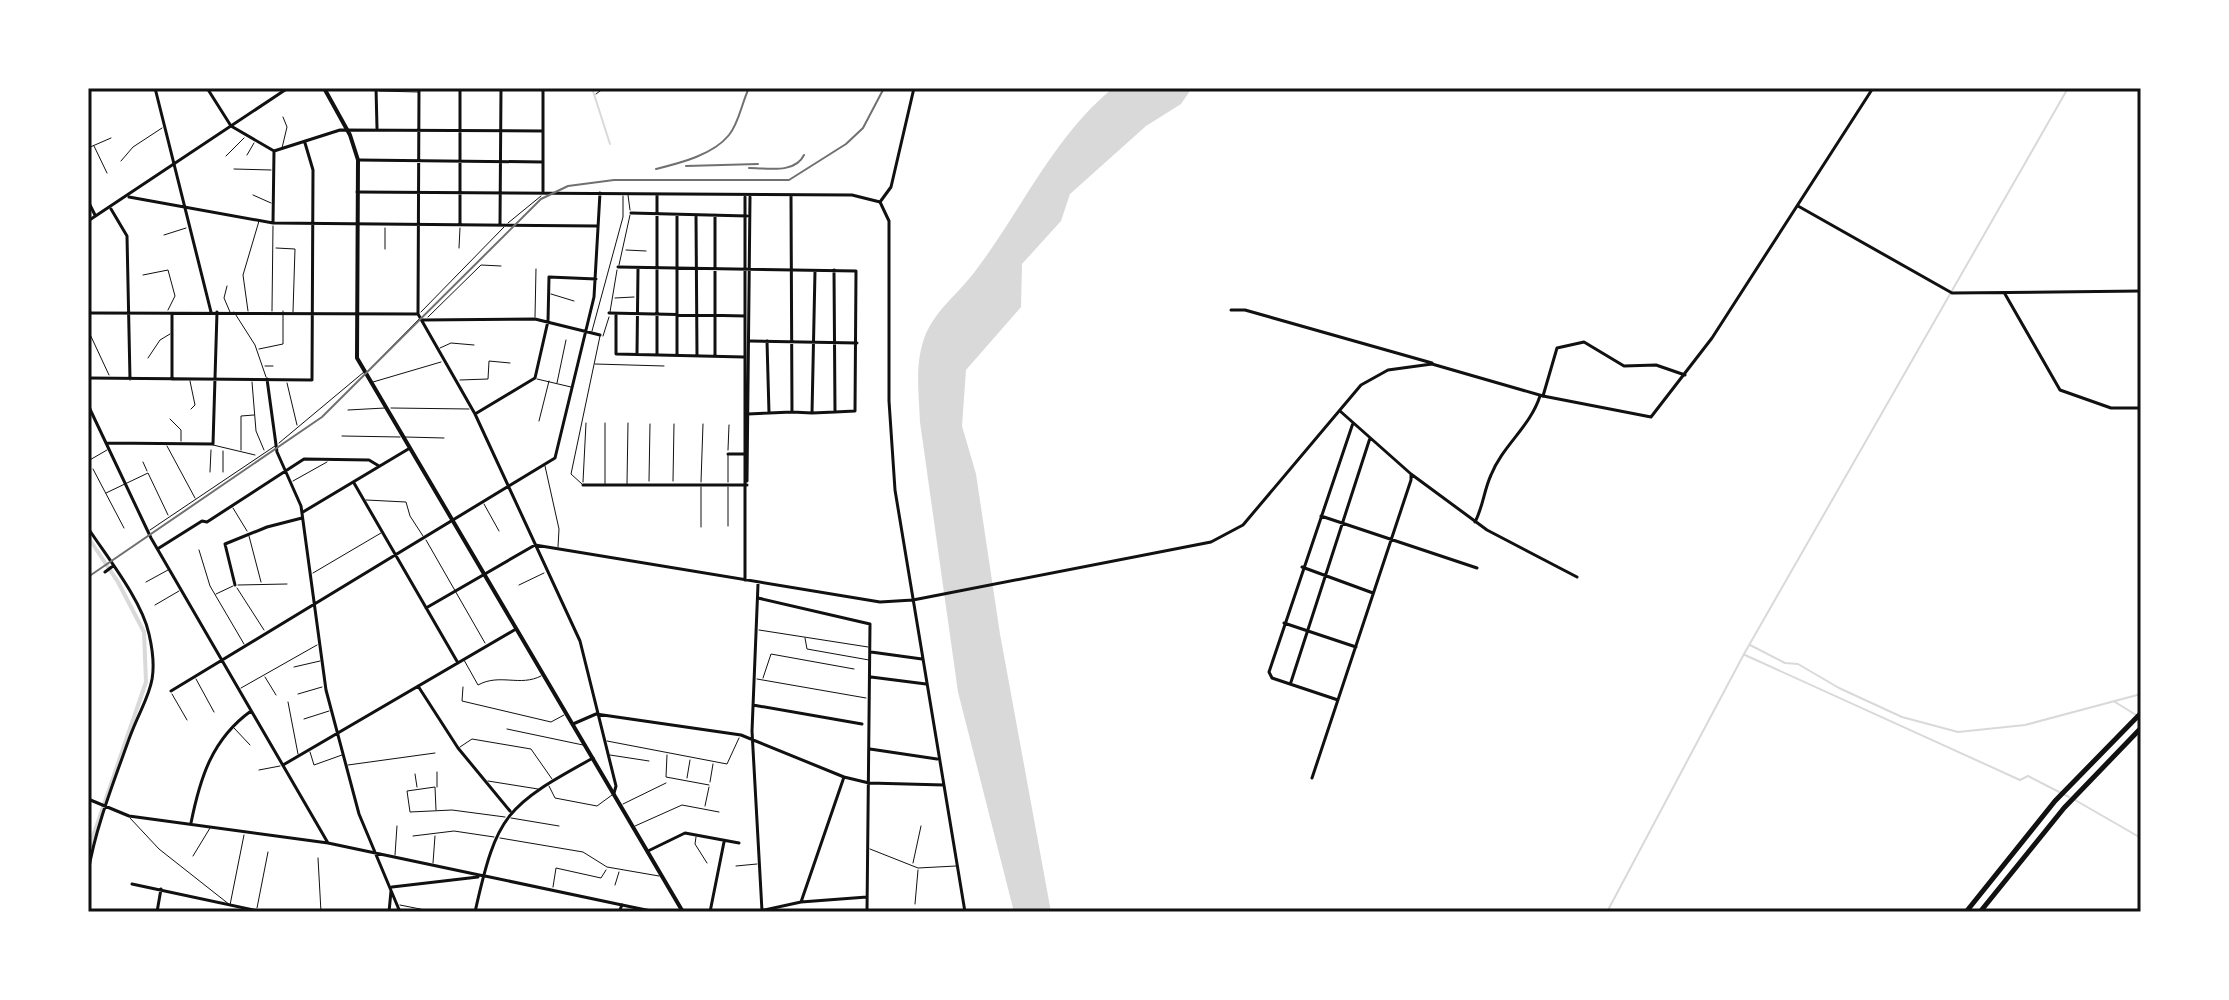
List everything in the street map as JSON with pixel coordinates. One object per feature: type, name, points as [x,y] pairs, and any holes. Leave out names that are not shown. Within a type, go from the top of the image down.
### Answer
[{"type":"highway","points":[[1966,912],[2055,801],[2141,713]]},
{"type":"highway","points":[[1980,912],[2064,808],[2141,728]]},
{"type":"main road","points":[[324,88],[347,131],[358,160],[356,354],[683,912]]},
{"type":"street","points":[[155,88],[211,312]]},
{"type":"street","points":[[88,221],[111,209],[288,88]]},
{"type":"street","points":[[460,88],[460,225]]},
{"type":"street","points":[[500,225],[501,88]]},
{"type":"street","points":[[543,88],[544,191]]},
{"type":"street","points":[[880,202],[891,187],[914,88]]},
{"type":"street","points":[[1231,310],[1245,310],[1541,396],[1648,418],[1685,375],[1873,88]]},
{"type":"street","points":[[209,89],[231,126],[274,151],[347,131],[543,131]]},
{"type":"street","points":[[376,90],[377,130]]},
{"type":"street","points":[[419,90],[422,318],[475,414],[580,641],[616,786],[613,794]]},
{"type":"street","points":[[88,378],[312,380],[313,170],[305,143]]},
{"type":"street","points":[[273,223],[274,151]]},
{"type":"street","points":[[358,160],[543,162]]},
{"type":"street","points":[[357,192],[852,195],[880,202]]},
{"type":"street","points":[[171,691],[555,458],[596,279],[600,193]]},
{"type":"street","points":[[657,194],[657,355]]},
{"type":"street","points":[[791,195],[792,412]]},
{"type":"street","points":[[746,414],[748,196]]},
{"type":"street","points":[[129,197],[273,223],[597,226]]},
{"type":"street","points":[[88,201],[96,217]]},
{"type":"street","points":[[880,202],[889,221],[892,453],[922,659],[965,912]]},
{"type":"street","points":[[1798,206],[1950,292],[2141,291]]},
{"type":"street","points":[[111,209],[127,236],[130,379]]},
{"type":"street","points":[[631,213],[747,216]]},
{"type":"street","points":[[677,215],[677,355]]},
{"type":"street","points":[[696,215],[697,355]]},
{"type":"street","points":[[715,215],[715,355]]},
{"type":"street","points":[[618,267],[856,271],[855,411],[746,414]]},
{"type":"street","points":[[637,354],[638,269]]},
{"type":"street","points":[[834,270],[835,412]]},
{"type":"street","points":[[745,582],[747,271]]},
{"type":"street","points":[[812,413],[815,271]]},
{"type":"street","points":[[475,414],[535,378],[548,321],[549,277],[596,279]]},
{"type":"street","points":[[2005,294],[2060,390],[2111,408],[2141,408]]},
{"type":"street","points":[[88,313],[283,311],[422,318],[535,319],[586,329],[600,335]]},
{"type":"street","points":[[106,443],[212,446],[217,312]]},
{"type":"street","points":[[170,313],[172,379]]},
{"type":"street","points":[[609,313],[745,316]]},
{"type":"street","points":[[616,314],[616,354],[746,357]]},
{"type":"street","points":[[767,341],[769,413]]},
{"type":"street","points":[[747,342],[857,343]]},
{"type":"street","points":[[1475,522],[1490,475],[1502,454],[1529,423],[1557,348],[1584,342],[1624,366],[1656,365],[1685,375]]},
{"type":"street","points":[[426,608],[535,545],[880,602],[913,600],[1211,542],[1243,525],[1361,385],[1377,375],[1432,364]]},
{"type":"street","points":[[267,379],[277,452],[302,515],[317,645],[331,711],[359,814],[400,912]]},
{"type":"street","points":[[88,405],[148,531],[328,843]]},
{"type":"street","points":[[1340,411],[1411,474],[1475,522],[1577,577]]},
{"type":"street","points":[[1338,700],[1272,678],[1269,672],[1353,423]]},
{"type":"street","points":[[1290,684],[1370,438]]},
{"type":"street","points":[[235,585],[225,544],[302,515],[410,448]]},
{"type":"street","points":[[728,454],[746,454]]},
{"type":"street","points":[[158,549],[304,459],[369,460],[379,466]]},
{"type":"street","points":[[1312,778],[1411,474]]},
{"type":"street","points":[[354,483],[458,663]]},
{"type":"street","points":[[583,485],[747,485]]},
{"type":"street","points":[[1320,515],[1477,568]]},
{"type":"street","points":[[88,528],[149,632],[153,684],[130,737],[88,873]]},
{"type":"street","points":[[105,572],[113,566]]},
{"type":"street","points":[[1302,567],[1373,593]]},
{"type":"street","points":[[758,584],[752,738],[762,911]]},
{"type":"street","points":[[758,598],[865,620],[870,624],[867,912]]},
{"type":"street","points":[[1284,623],[1356,647]]},
{"type":"street","points":[[283,765],[516,629]]},
{"type":"street","points":[[871,650],[922,659]]},
{"type":"street","points":[[871,677],[927,684]]},
{"type":"street","points":[[418,686],[458,748],[510,811]]},
{"type":"street","points":[[753,705],[862,724]]},
{"type":"street","points":[[191,823],[203,773],[232,727],[251,711]]},
{"type":"street","points":[[572,724],[596,714],[741,735],[844,777],[869,783],[944,785]]},
{"type":"street","points":[[870,749],[939,760]]},
{"type":"street","points":[[475,912],[496,837],[510,811],[538,789],[593,758]]},
{"type":"street","points":[[801,902],[844,777]]},
{"type":"street","points":[[89,799],[129,816],[328,843],[656,912]]},
{"type":"street","points":[[648,851],[685,833],[739,843]]},
{"type":"street","points":[[710,912],[725,841]]},
{"type":"street","points":[[392,887],[484,876]]},
{"type":"street","points":[[132,884],[263,912]]},
{"type":"street","points":[[389,912],[392,887]]},
{"type":"street","points":[[157,912],[161,889]]},
{"type":"street","points":[[755,912],[801,902],[867,897]]},
{"type":"street","points":[[619,912],[622,905]]},
{"type":"lane","points":[[596,94],[604,88]]},
{"type":"lane","points":[[376,90],[419,90]]},
{"type":"lane","points":[[281,150],[287,127],[283,117]]},
{"type":"lane","points":[[121,161],[133,147],[165,126]]},
{"type":"lane","points":[[226,156],[246,136]]},
{"type":"lane","points":[[88,148],[111,138]]},
{"type":"lane","points":[[247,155],[256,141]]},
{"type":"lane","points":[[94,146],[107,173]]},
{"type":"lane","points":[[234,169],[273,170]]},
{"type":"lane","points":[[148,531],[278,444],[367,376],[506,225],[544,191]]},
{"type":"lane","points":[[583,485],[571,474],[600,335],[606,337],[631,213],[625,193]]},
{"type":"lane","points":[[592,331],[623,217],[625,193]]},
{"type":"lane","points":[[253,195],[273,204]]},
{"type":"lane","points":[[248,311],[243,275],[259,221]]},
{"type":"lane","points":[[272,311],[273,223]]},
{"type":"lane","points":[[385,225],[385,249]]},
{"type":"lane","points":[[459,248],[460,225]]},
{"type":"lane","points":[[164,235],[189,228]]},
{"type":"lane","points":[[273,248],[295,249],[293,312]]},
{"type":"lane","points":[[623,250],[646,251]]},
{"type":"lane","points":[[422,318],[481,265],[501,266]]},
{"type":"lane","points":[[535,319],[536,269]]},
{"type":"lane","points":[[143,275],[168,270],[175,296],[170,313]]},
{"type":"lane","points":[[227,286],[224,298],[257,349],[267,379]]},
{"type":"lane","points":[[549,294],[574,301]]},
{"type":"lane","points":[[613,298],[638,297]]},
{"type":"lane","points":[[257,349],[283,344],[283,311]]},
{"type":"lane","points":[[88,330],[111,378]]},
{"type":"lane","points":[[148,358],[160,340],[172,333]]},
{"type":"lane","points":[[557,383],[566,340]]},
{"type":"lane","points":[[440,348],[451,343],[474,345]]},
{"type":"lane","points":[[367,376],[447,360]]},
{"type":"lane","points":[[457,380],[488,379],[489,361],[510,363]]},
{"type":"lane","points":[[595,364],[664,366]]},
{"type":"lane","points":[[263,367],[273,366]]},
{"type":"lane","points":[[535,378],[572,387]]},
{"type":"lane","points":[[189,379],[195,405],[191,409]]},
{"type":"lane","points":[[252,379],[254,415],[265,453]]},
{"type":"lane","points":[[286,379],[298,427]]},
{"type":"lane","points":[[539,421],[549,381]]},
{"type":"lane","points":[[348,410],[472,409]]},
{"type":"lane","points":[[241,453],[241,416],[254,415]]},
{"type":"lane","points":[[170,419],[181,430],[182,444]]},
{"type":"lane","points":[[583,485],[586,423]]},
{"type":"lane","points":[[605,423],[605,485]]},
{"type":"lane","points":[[627,484],[628,423]]},
{"type":"lane","points":[[649,485],[650,424]]},
{"type":"lane","points":[[673,485],[674,424]]},
{"type":"lane","points":[[701,527],[703,424]]},
{"type":"lane","points":[[728,526],[729,425]]},
{"type":"lane","points":[[342,436],[444,438]]},
{"type":"lane","points":[[165,444],[196,499]]},
{"type":"lane","points":[[210,472],[212,446],[258,455]]},
{"type":"lane","points":[[88,461],[109,449]]},
{"type":"lane","points":[[223,449],[223,472]]},
{"type":"lane","points":[[291,482],[330,460]]},
{"type":"lane","points":[[143,462],[169,518]]},
{"type":"lane","points":[[544,465],[559,529],[557,550]]},
{"type":"lane","points":[[93,469],[124,528]]},
{"type":"lane","points":[[106,493],[148,473]]},
{"type":"lane","points":[[364,500],[406,502],[410,516],[486,646]]},
{"type":"lane","points":[[483,502],[499,531]]},
{"type":"lane","points":[[232,506],[249,535],[261,582]]},
{"type":"lane","points":[[311,574],[383,533]]},
{"type":"lane","points":[[199,550],[215,594],[245,646]]},
{"type":"lane","points":[[146,582],[170,569]]},
{"type":"lane","points":[[519,585],[547,572]]},
{"type":"lane","points":[[215,594],[235,585],[261,582],[287,584]]},
{"type":"lane","points":[[235,585],[266,633]]},
{"type":"lane","points":[[155,605],[182,590]]},
{"type":"lane","points":[[756,630],[871,650]]},
{"type":"lane","points":[[805,637],[807,649],[871,661]]},
{"type":"lane","points":[[239,689],[317,645]]},
{"type":"lane","points":[[762,680],[771,654],[854,669]]},
{"type":"lane","points":[[463,659],[478,685],[491,677],[528,683],[543,675]]},
{"type":"lane","points":[[294,667],[320,661]]},
{"type":"lane","points":[[264,675],[276,695]]},
{"type":"lane","points":[[195,676],[214,712]]},
{"type":"lane","points":[[754,678],[870,699]]},
{"type":"lane","points":[[298,694],[325,686]]},
{"type":"lane","points":[[463,687],[462,701],[551,722],[566,714]]},
{"type":"lane","points":[[171,691],[187,720]]},
{"type":"lane","points":[[288,702],[298,756]]},
{"type":"lane","points":[[304,719],[331,711]]},
{"type":"lane","points":[[232,727],[250,745]]},
{"type":"lane","points":[[507,729],[585,745]]},
{"type":"lane","points":[[604,741],[727,764],[741,735]]},
{"type":"lane","points":[[458,748],[472,739],[531,749],[553,780]]},
{"type":"lane","points":[[309,750],[314,765],[342,755]]},
{"type":"lane","points":[[345,765],[435,753]]},
{"type":"lane","points":[[668,753],[666,777],[709,785]]},
{"type":"lane","points":[[608,755],[649,761]]},
{"type":"lane","points":[[687,781],[691,757]]},
{"type":"lane","points":[[704,809],[714,761]]},
{"type":"lane","points":[[259,770],[283,765]]},
{"type":"lane","points":[[437,772],[438,787],[407,791],[410,812],[436,810],[559,826]]},
{"type":"lane","points":[[415,774],[417,790]]},
{"type":"lane","points":[[482,780],[538,789]]},
{"type":"lane","points":[[548,783],[555,798],[597,806],[613,794]]},
{"type":"lane","points":[[621,805],[666,783]]},
{"type":"lane","points":[[435,787],[436,810]]},
{"type":"lane","points":[[633,826],[682,805],[719,812]]},
{"type":"lane","points":[[129,816],[159,849],[230,905],[245,830]]},
{"type":"lane","points":[[193,856],[211,826]]},
{"type":"lane","points":[[394,857],[397,826]]},
{"type":"lane","points":[[913,865],[921,826]]},
{"type":"lane","points":[[413,836],[454,831],[496,837],[583,852],[607,867],[662,876]]},
{"type":"lane","points":[[432,865],[435,834]]},
{"type":"lane","points":[[696,835],[695,844],[707,863]]},
{"type":"lane","points":[[867,848],[918,868],[958,866]]},
{"type":"lane","points":[[257,911],[268,852]]},
{"type":"lane","points":[[318,858],[321,912]]},
{"type":"lane","points":[[736,866],[760,864]]},
{"type":"lane","points":[[552,890],[556,868],[601,878],[607,867]]},
{"type":"lane","points":[[915,904],[918,868]]},
{"type":"lane","points":[[615,885],[620,870]]},
{"type":"lane","points":[[397,905],[435,912]]},
{"type":"lane","points":[[867,906],[873,912]]},
{"type":"shaded area","points":[[1113,88],[1192,88],[1181,104],[1146,126],[1070,194],[1061,221],[1022,264],[1021,307],[966,370],[962,426],[976,474],[1000,634],[1051,912],[1014,912],[958,692],[920,422],[919,361],[927,332],[938,314],[973,274],[1072,129]]},
{"type":"waterway","points":[[592,88],[610,144]]},
{"type":"waterway","points":[[1607,912],[1744,654],[2068,88]]},
{"type":"waterway","points":[[88,537],[118,582],[144,632],[146,682],[88,851]]},
{"type":"waterway","points":[[1750,645],[1785,663],[1798,664],[1839,688],[1902,717],[1958,732],[2025,725],[2141,694]]},
{"type":"waterway","points":[[1745,655],[2020,780],[2028,776],[2069,797]]},
{"type":"waterway","points":[[2115,702],[2141,718]]},
{"type":"waterway","points":[[2075,800],[2141,838]]},
{"type":"railway","points":[[656,169],[696,157],[722,142],[735,125],[749,88]]},
{"type":"railway","points":[[88,577],[322,417],[541,199],[568,186],[614,180],[789,180],[846,144],[863,128],[884,88]]},
{"type":"railway","points":[[749,168],[787,167],[800,161],[804,155]]},
{"type":"railway","points":[[686,166],[758,164]]}]
